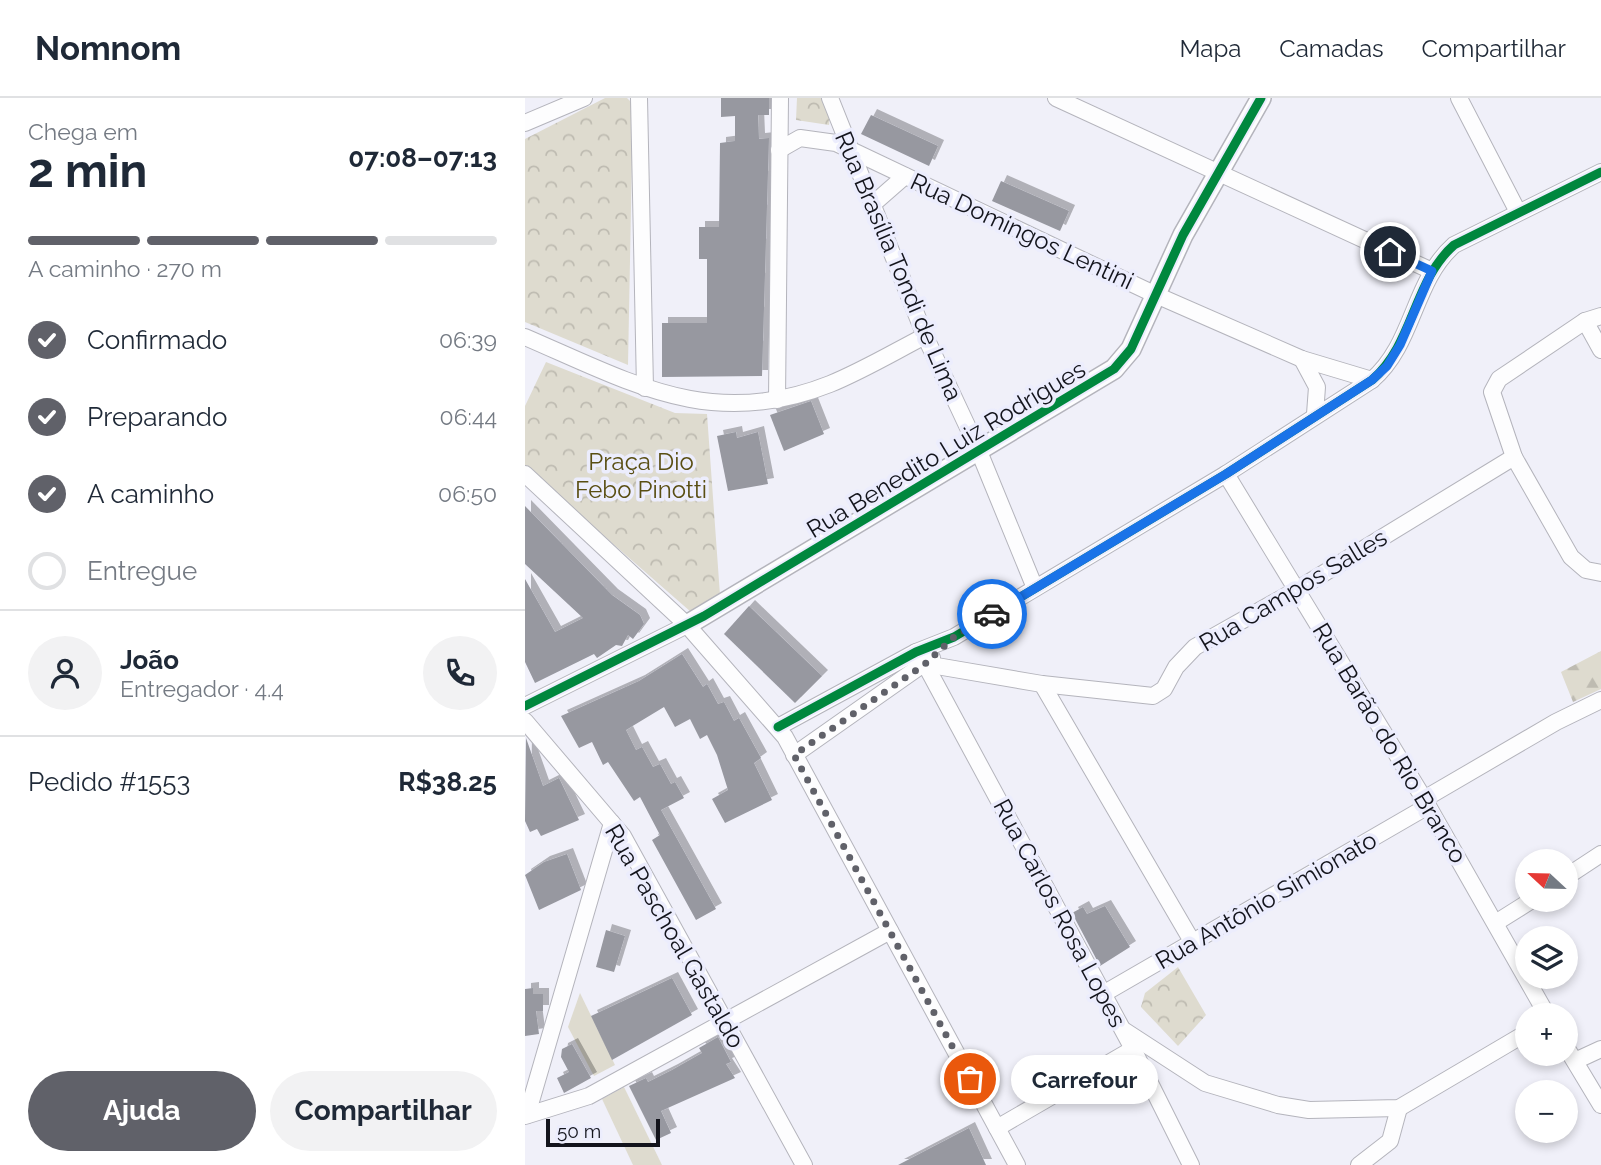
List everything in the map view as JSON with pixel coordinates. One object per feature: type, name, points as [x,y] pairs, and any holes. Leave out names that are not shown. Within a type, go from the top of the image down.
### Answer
[{"type":"street","points":[[525,123],[585,98]]},
{"type":"street","points":[[639,98],[645,388]]},
{"type":"street","points":[[777,400],[780,98]]},
{"type":"street","name":"Rua Brasília Tondi de Lima","points":[[830,98],[925,336],[978,449],[1035,588]]},
{"type":"street","points":[[1056,98],[1432,271]]},
{"type":"street","name":"Rua Benedito Luiz Rodrigues","points":[[525,706],[687,625],[1114,369],[1131,349],[1184,235],[1261,98]]},
{"type":"street","points":[[1461,99],[1518,212]]},
{"type":"street","name":"Rua Domingos Lentini","points":[[779,150],[800,138],[809,137],[848,148],[1156,295],[1303,359],[1372,380]]},
{"type":"street","points":[[794,755],[921,658],[1226,474],[1315,414],[1372,380],[1387,366],[1400,345],[1432,271],[1454,245],[1601,172]]},
{"type":"street","points":[[873,204],[905,176]]},
{"type":"street","points":[[1601,350],[1593,319],[1499,379],[1492,392],[1514,457],[1571,557],[1586,570],[1601,573]]},
{"type":"street","points":[[525,337],[645,388],[682,399],[736,405],[777,400],[830,384],[925,336]]},
{"type":"street","points":[[1303,359],[1317,387],[1315,414]]},
{"type":"street","name":"Rua Campos Salles","points":[[921,658],[1042,684],[1153,696],[1164,689],[1176,667],[1195,647],[1298,589],[1514,457]]},
{"type":"street","points":[[525,474],[687,625],[778,727],[1017,1165]]},
{"type":"street","name":"Rua Barão do Rio Branco","points":[[1226,474],[1497,922],[1541,1003]]},
{"type":"street","points":[[778,727],[921,658]]},
{"type":"street","name":"Rua Carlos Rosa Lopes","points":[[921,658],[1123,1030],[1191,1165]]},
{"type":"street","points":[[1042,684],[1193,943]]},
{"type":"street","name":"Rua Antônio Simionato","points":[[1103,995],[1426,803],[1556,722],[1601,700]]},
{"type":"street","name":"Rua Paschoal Gastaldo","points":[[525,721],[613,823],[630,848],[804,1165]]},
{"type":"street","points":[[526,1115],[613,823]]},
{"type":"street","points":[[1579,869],[1601,855]]},
{"type":"street","points":[[1497,922],[1515,911]]},
{"type":"street","points":[[526,1115],[589,1096],[723,1020],[890,931]]},
{"type":"street","points":[[1123,1030],[1205,1083],[1278,1105],[1309,1110],[1399,1108],[1515,1040]]},
{"type":"street","points":[[997,1128],[1133,1049]]},
{"type":"street","points":[[1578,1053],[1601,1049]]},
{"type":"street","points":[[1577,1066],[1601,1105]]},
{"type":"street","points":[[1359,1165],[1390,1141],[1399,1108]]},
{"type":"green space","points":[[605,98],[627,98],[633,104],[628,365],[525,322],[525,139]]},
{"type":"green space","points":[[797,98],[823,98],[830,116],[829,125],[796,120]]},
{"type":"green space","name":"Praça Dio Febo Pinotti","points":[[546,362],[675,413],[707,414],[720,595],[691,612],[525,467],[525,406]]},
{"type":"green space","points":[[1601,651],[1601,689],[1573,702],[1561,672]]},
{"type":"green space","points":[[1178,967],[1206,1015],[1178,1046],[1141,1007],[1145,993]]},
{"type":"green space","points":[[580,993],[615,1065],[594,1076],[568,1027]]},
{"type":"green space","points":[[624,1087],[662,1165],[633,1165],[602,1099]]},
{"type":"building","points":[[721,98],[769,98],[769,115],[758,115],[759,139],[769,138],[762,376],[662,377],[662,323],[707,323],[707,259],[699,259],[699,227],[719,227],[720,143],[735,141],[735,116],[721,117]]},
{"type":"building","points":[[871,115],[938,146],[929,166],[861,134]]},
{"type":"building","points":[[1001,181],[1069,211],[1060,231],[992,201]]},
{"type":"building","points":[[811,401],[824,434],[784,451],[770,415]]},
{"type":"building","points":[[736,432],[737,438],[758,432],[768,484],[728,491],[717,436]]},
{"type":"building","points":[[525,506],[612,595],[640,615],[644,624],[633,639],[628,635],[622,646],[616,645],[597,658],[594,654],[535,683],[525,662],[525,579],[555,632],[583,618],[525,564]]},
{"type":"building","points":[[749,606],[822,676],[795,703],[724,634]]},
{"type":"building","points":[[682,654],[703,687],[707,684],[718,704],[724,702],[734,721],[739,718],[761,758],[754,763],[772,800],[725,823],[712,799],[728,790],[717,755],[707,735],[700,739],[690,719],[675,727],[664,707],[626,730],[636,750],[642,747],[653,767],[660,764],[671,784],[675,782],[684,798],[661,810],[716,909],[696,920],[652,840],[660,835],[640,797],[634,801],[608,762],[603,765],[592,742],[579,748],[561,716],[639,681]]},
{"type":"building","points":[[526,738],[543,786],[559,778],[579,820],[541,836],[537,829],[530,832],[525,821]]},
{"type":"building","points":[[567,854],[581,890],[539,910],[525,875],[544,862]]},
{"type":"building","points":[[1105,906],[1130,947],[1100,966],[1072,913],[1083,907],[1087,914]]},
{"type":"building","points":[[606,930],[625,936],[614,972],[596,967]]},
{"type":"building","points":[[672,978],[692,1015],[612,1060],[591,1016]]},
{"type":"building","points":[[533,988],[533,994],[543,994],[543,1011],[536,1011],[539,1034],[525,1036],[525,989]]},
{"type":"building","points":[[718,1037],[731,1062],[726,1064],[735,1078],[661,1111],[671,1133],[656,1140],[629,1086],[646,1078],[648,1082],[672,1070],[702,1053],[699,1048]]},
{"type":"building","points":[[572,1044],[591,1078],[564,1093],[557,1078],[569,1072],[561,1057],[562,1049]]},
{"type":"building","points":[[969,1128],[986,1165],[898,1165]]},
{"type":"cycle path","points":[[525,706],[704,616],[1114,369],[1131,349],[1183,235],[1261,98]]},
{"type":"cycle path","points":[[778,727],[916,652],[954,637],[1226,474],[1372,380],[1397,349],[1430,276],[1454,245],[1601,172]]},
{"type":"way so far","points":[[970,1079],[794,755],[925,664],[954,637],[992,614]]},
{"type":"place","name":"Carrefour","points":[[970,1079]]},
{"type":"route","points":[[992,614],[1226,474],[1380,373],[1400,345],[1432,271],[1390,252]]}]
